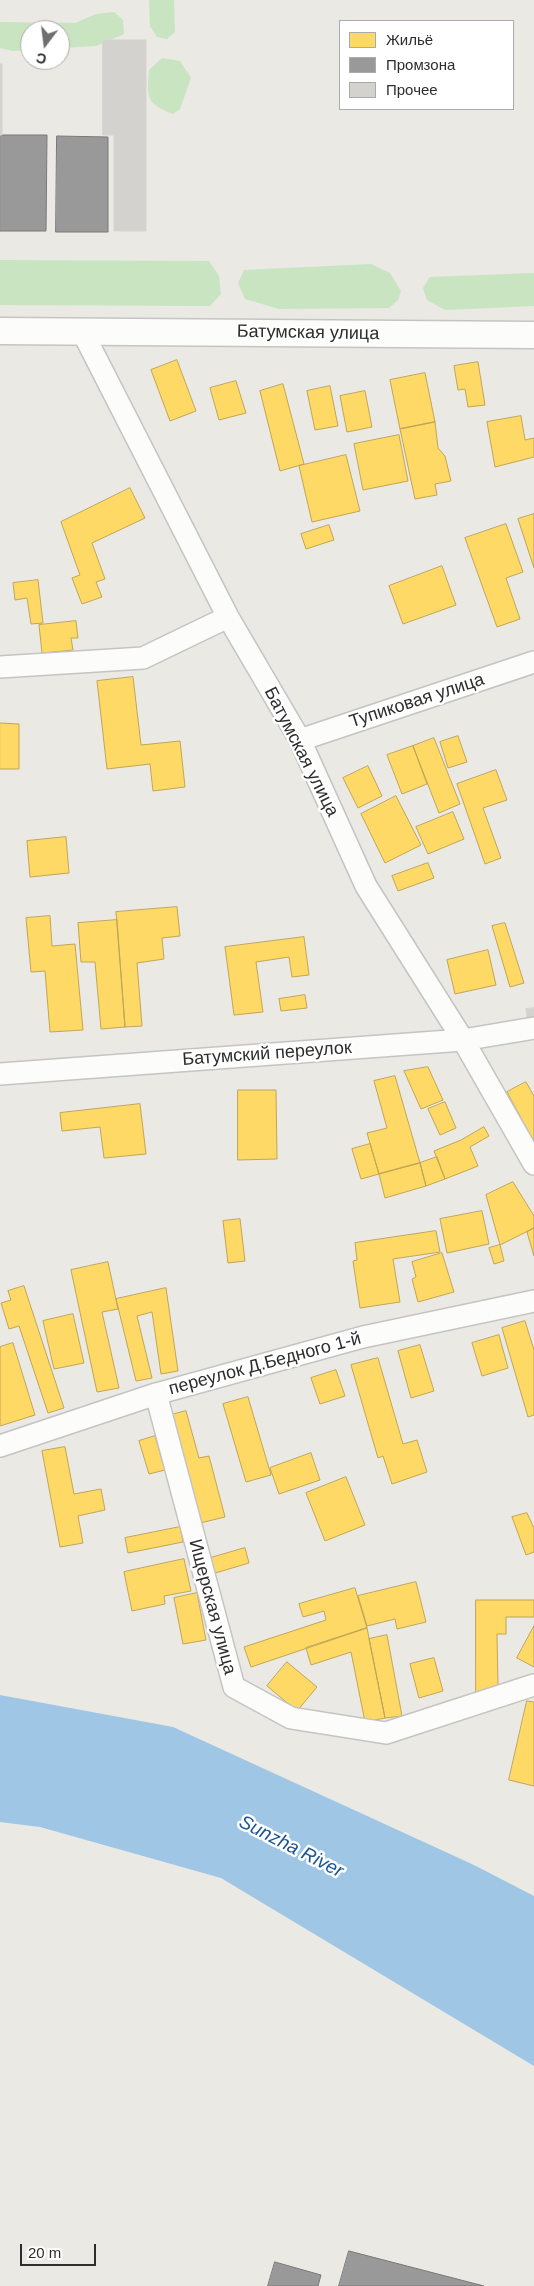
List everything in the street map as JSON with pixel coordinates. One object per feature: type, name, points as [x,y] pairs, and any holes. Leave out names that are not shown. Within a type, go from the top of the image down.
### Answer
[{"type":"street","name":"Батумская улица","points":[[0,331],[534,335]]},
{"type":"street","name":"Батумская улица","points":[[82,331],[228,617],[300,740],[366,886],[463,1040],[534,1164]]},
{"type":"street","points":[[0,668],[143,658],[228,617]]},
{"type":"street","name":"Тупиковая улица","points":[[300,740],[534,662]]},
{"type":"street","name":"Батумский переулок","points":[[0,1074],[463,1040],[534,1028]]},
{"type":"street","name":"переулок Д.Бедного 1-й","points":[[0,1446],[156,1394],[363,1337],[534,1301]]},
{"type":"street","name":"Ищерская улица","points":[[156,1394],[234,1687],[291,1718],[386,1733],[534,1685]]},
{"type":"green space","points":[[149,0],[174,0],[175,32],[167,39],[157,37],[150,26]]},
{"type":"green space","points":[[114,12],[123,20],[124,34],[96,46],[70,47],[70,23],[75,23],[96,14]]},
{"type":"green space","points":[[0,22],[20,22],[20,51],[0,48]]},
{"type":"green space","points":[[162,58],[180,61],[191,78],[180,109],[173,114],[153,103],[149,93],[149,70]]},
{"type":"green space","points":[[0,260],[209,261],[219,276],[221,294],[210,306],[0,305]]},
{"type":"green space","points":[[371,264],[390,273],[401,291],[398,300],[389,308],[279,309],[245,299],[238,283],[244,270]]},
{"type":"green space","points":[[534,273],[534,306],[445,310],[427,300],[423,288],[430,277]]},
{"type":"water","name":"Sunzha River","points":[[0,1695],[173,1727],[474,1865],[534,1896],[534,2066],[221,1878],[40,1827],[0,1822]]},
{"type":"building: Жильё","points":[[177,360],[196,411],[170,421],[151,370]]},
{"type":"building: Жильё","points":[[478,362],[485,405],[468,407],[465,389],[458,390],[454,366]]},
{"type":"building: Жильё","points":[[425,373],[435,422],[400,429],[390,380]]},
{"type":"building: Жильё","points":[[236,381],[246,413],[219,420],[210,388]]},
{"type":"building: Жильё","points":[[283,384],[304,464],[280,471],[260,391]]},
{"type":"building: Жильё","points":[[330,386],[338,426],[315,430],[307,391]]},
{"type":"building: Жильё","points":[[365,391],[372,427],[347,432],[340,396]]},
{"type":"building: Жильё","points":[[521,416],[525,440],[534,438],[534,457],[495,467],[487,422]]},
{"type":"building: Жильё","points":[[435,422],[438,448],[445,456],[451,481],[435,484],[437,495],[415,499],[400,429]]},
{"type":"building: Жильё","points":[[399,435],[408,481],[363,490],[354,444]]},
{"type":"building: Жильё","points":[[346,455],[360,511],[312,522],[299,466]]},
{"type":"building: Жильё","points":[[130,488],[145,518],[92,543],[105,579],[96,582],[102,597],[82,604],[72,578],[80,575],[61,522]]},
{"type":"building: Жильё","points":[[534,514],[534,568],[518,519]]},
{"type":"building: Жильё","points":[[506,524],[523,572],[506,578],[520,619],[497,627],[465,538]]},
{"type":"building: Жильё","points":[[329,525],[334,540],[306,549],[301,534]]},
{"type":"building: Жильё","points":[[442,566],[456,605],[403,624],[389,586]]},
{"type":"building: Жильё","points":[[38,580],[43,623],[31,624],[27,598],[15,600],[13,583]]},
{"type":"building: Жильё","points":[[76,621],[78,638],[71,638],[73,650],[42,653],[39,625]]},
{"type":"building: Жильё","points":[[133,677],[141,745],[180,741],[185,787],[153,791],[150,764],[107,769],[97,681]]},
{"type":"building: Жильё","points":[[0,723],[19,724],[19,769],[0,769]]},
{"type":"building: Жильё","points":[[458,736],[467,762],[448,768],[440,742]]},
{"type":"building: Жильё","points":[[434,738],[460,804],[439,813],[413,746]]},
{"type":"building: Жильё","points":[[413,746],[427,784],[402,794],[387,755]]},
{"type":"building: Жильё","points":[[368,766],[382,796],[358,808],[343,778]]},
{"type":"building: Жильё","points":[[496,770],[507,800],[483,808],[501,858],[485,864],[457,784]]},
{"type":"building: Жильё","points":[[396,796],[421,845],[385,863],[361,814]]},
{"type":"building: Жильё","points":[[453,812],[464,839],[428,854],[416,827]]},
{"type":"building: Жильё","points":[[66,837],[69,873],[30,877],[27,841]]},
{"type":"building: Жильё","points":[[428,863],[434,878],[398,891],[392,876]]},
{"type":"building: Жильё","points":[[177,907],[180,936],[162,938],[164,959],[137,963],[142,1026],[125,1027],[116,912]]},
{"type":"building: Жильё","points":[[50,916],[52,946],[75,944],[83,1030],[50,1032],[45,971],[31,972],[26,918]]},
{"type":"building: Жильё","points":[[117,920],[125,1027],[101,1029],[95,962],[81,962],[78,923]]},
{"type":"building: Жильё","points":[[505,923],[524,983],[510,987],[492,926]]},
{"type":"building: Жильё","points":[[304,937],[309,975],[292,977],[289,957],[256,962],[263,1012],[234,1015],[225,947]]},
{"type":"building: Жильё","points":[[488,950],[496,985],[455,994],[447,960]]},
{"type":"building: Жильё","points":[[305,995],[307,1008],[281,1011],[279,999]]},
{"type":"building: Жильё","points":[[428,1067],[443,1100],[421,1109],[404,1071]]},
{"type":"building: Жильё","points":[[395,1076],[420,1163],[379,1174],[367,1133],[387,1128],[374,1081]]},
{"type":"building: Жильё","points":[[526,1082],[534,1096],[534,1142],[507,1092]]},
{"type":"building: Жильё","points":[[238,1090],[276,1090],[277,1159],[238,1160]]},
{"type":"building: Жильё","points":[[445,1102],[456,1128],[440,1135],[428,1109]]},
{"type":"building: Жильё","points":[[140,1104],[146,1154],[104,1158],[100,1127],[62,1131],[60,1113]]},
{"type":"building: Жильё","points":[[484,1127],[489,1136],[470,1147],[478,1166],[445,1179],[434,1151],[461,1140]]},
{"type":"building: Жильё","points":[[370,1144],[379,1174],[361,1179],[352,1149]]},
{"type":"building: Жильё","points":[[437,1157],[445,1179],[426,1186],[420,1163]]},
{"type":"building: Жильё","points":[[420,1163],[426,1186],[385,1198],[379,1174]]},
{"type":"building: Жильё","points":[[513,1182],[534,1216],[534,1228],[500,1245],[486,1195]]},
{"type":"building: Жильё","points":[[482,1211],[489,1244],[447,1253],[440,1219]]},
{"type":"building: Жильё","points":[[240,1219],[245,1261],[228,1263],[223,1221]]},
{"type":"building: Жильё","points":[[534,1228],[534,1256],[527,1232]]},
{"type":"building: Жильё","points":[[436,1231],[440,1252],[393,1259],[400,1302],[360,1308],[353,1261],[357,1260],[355,1243]]},
{"type":"building: Жильё","points":[[500,1245],[504,1261],[494,1264],[489,1248]]},
{"type":"building: Жильё","points":[[442,1253],[454,1292],[418,1302],[412,1279],[416,1277],[412,1262]]},
{"type":"building: Жильё","points":[[108,1262],[118,1309],[102,1312],[119,1388],[97,1392],[71,1270]]},
{"type":"building: Жильё","points":[[24,1286],[64,1408],[48,1413],[19,1326],[9,1329],[1,1303],[11,1300],[8,1291]]},
{"type":"building: Жильё","points":[[166,1288],[178,1371],[161,1374],[152,1312],[137,1316],[152,1378],[136,1381],[116,1299]]},
{"type":"building: Жильё","points":[[73,1314],[84,1363],[54,1369],[43,1321]]},
{"type":"building: Жильё","points":[[525,1321],[534,1350],[534,1415],[528,1417],[502,1328]]},
{"type":"building: Жильё","points":[[499,1335],[508,1368],[482,1376],[472,1343]]},
{"type":"building: Жильё","points":[[13,1343],[35,1415],[0,1426],[0,1347]]},
{"type":"building: Жильё","points":[[420,1345],[434,1391],[411,1398],[398,1351]]},
{"type":"building: Жильё","points":[[378,1358],[403,1444],[417,1440],[427,1472],[392,1484],[383,1456],[378,1458],[351,1365]]},
{"type":"building: Жильё","points":[[336,1370],[345,1396],[320,1404],[311,1378]]},
{"type":"building: Жильё","points":[[248,1397],[271,1475],[246,1482],[223,1404]]},
{"type":"building: Жильё","points":[[186,1411],[199,1458],[209,1456],[225,1517],[196,1524],[167,1416]]},
{"type":"building: Жильё","points":[[155,1436],[165,1470],[149,1474],[139,1441]]},
{"type":"building: Жильё","points":[[65,1447],[74,1494],[101,1489],[105,1510],[78,1516],[83,1543],[60,1547],[42,1451]]},
{"type":"building: Жильё","points":[[311,1453],[320,1480],[279,1494],[270,1468]]},
{"type":"building: Жильё","points":[[346,1477],[365,1525],[325,1541],[306,1493]]},
{"type":"building: Жильё","points":[[527,1513],[534,1528],[534,1552],[526,1555],[512,1517]]},
{"type":"building: Жильё","points":[[180,1527],[183,1542],[128,1553],[125,1538]]},
{"type":"building: Жильё","points":[[245,1548],[249,1563],[212,1574],[207,1559]]},
{"type":"building: Жильё","points":[[184,1559],[191,1591],[164,1596],[165,1604],[132,1611],[124,1572]]},
{"type":"building: Жильё","points":[[416,1582],[426,1622],[397,1629],[395,1619],[367,1626],[358,1596]]},
{"type":"building: Жильё","points":[[355,1588],[367,1628],[251,1667],[244,1647],[326,1620],[324,1611],[303,1617],[299,1604]]},
{"type":"building: Жильё","points":[[197,1593],[206,1640],[183,1644],[174,1598]]},
{"type":"building: Жильё","points":[[476,1600],[534,1600],[534,1617],[506,1617],[506,1634],[497,1634],[498,1686],[476,1693]]},
{"type":"building: Жильё","points":[[534,1626],[534,1667],[517,1658]]},
{"type":"building: Жильё","points":[[367,1628],[385,1718],[365,1722],[351,1652],[311,1665],[306,1648]]},
{"type":"building: Жильё","points":[[387,1635],[402,1716],[385,1718],[369,1639]]},
{"type":"building: Жильё","points":[[434,1658],[443,1691],[419,1698],[410,1664]]},
{"type":"building: Жильё","points":[[287,1662],[317,1687],[297,1711],[267,1686]]},
{"type":"building: Жильё","points":[[527,1701],[534,1702],[534,1786],[509,1780]]},
{"type":"building: Промзона","points":[[0,135],[47,135],[46,231],[0,231]]},
{"type":"building: Промзона","points":[[57,136],[108,137],[108,232],[56,232]]},
{"type":"building: Промзона","points":[[349,2251],[484,2286],[339,2286]]},
{"type":"building: Промзона","points":[[275,2262],[321,2275],[318,2286],[268,2286]]},
{"type":"building: Прочее","points":[[103,40],[146,40],[146,231],[114,231],[114,135],[103,135]]},
{"type":"building: Прочее","points":[[0,64],[2,64],[2,135],[0,135]]},
{"type":"building: Прочее","points":[[534,1008],[534,1022],[528,1023],[526,1009]]}]
